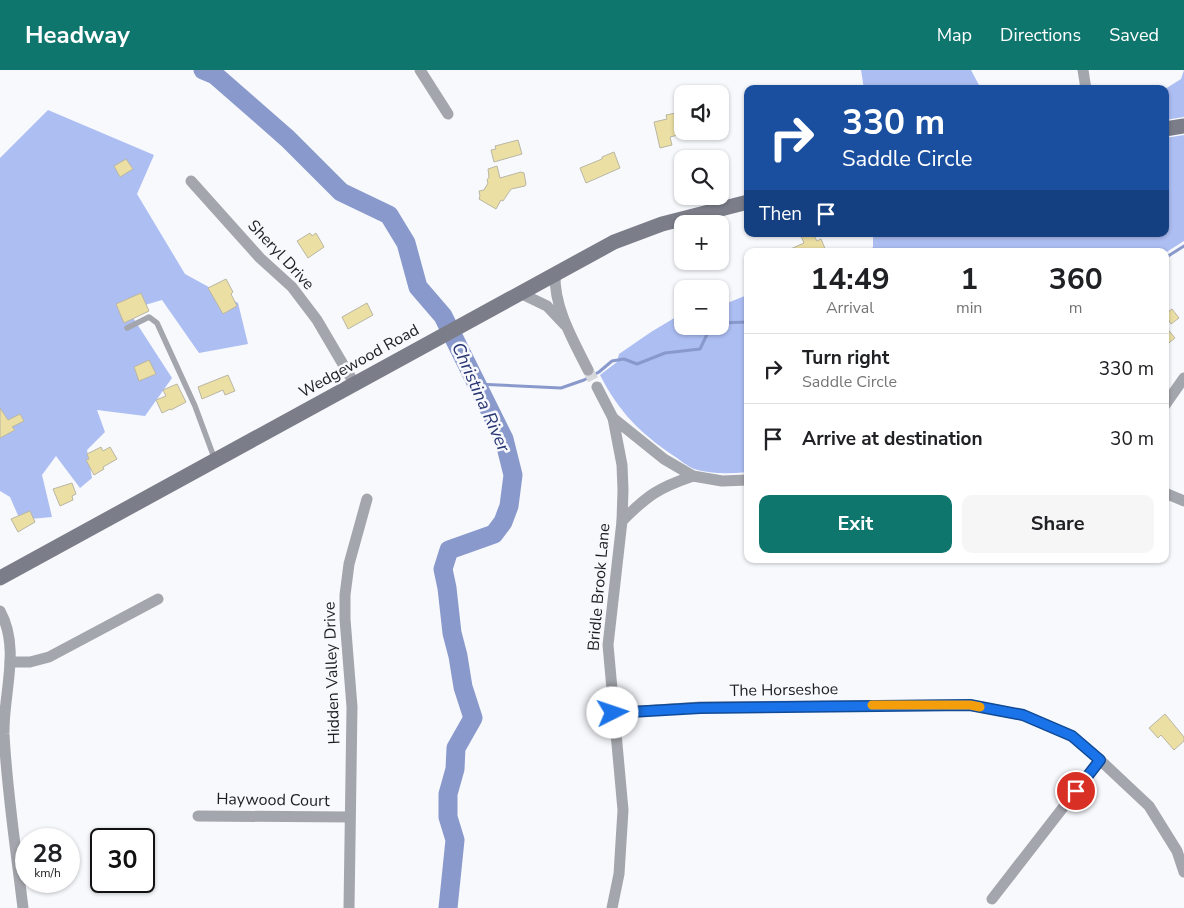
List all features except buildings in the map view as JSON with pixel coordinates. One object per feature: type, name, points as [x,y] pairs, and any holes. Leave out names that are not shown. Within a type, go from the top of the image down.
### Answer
[{"type":"street","points":[[420,70],[448,114]]},
{"type":"street","points":[[1082,70],[1085,85]]},
{"type":"street","points":[[1169,128],[1184,126]]},
{"type":"street","name":"Sheryl Drive","points":[[191,181],[260,258],[292,287],[321,327],[354,384]]},
{"type":"street","name":"Wedgewood Road","points":[[0,578],[614,242],[662,224],[744,203]]},
{"type":"street","points":[[554,274],[554,286],[566,326],[588,370]]},
{"type":"street","points":[[520,292],[547,306],[566,326]]},
{"type":"street","points":[[1169,399],[1184,378]]},
{"type":"street","points":[[597,387],[613,418],[664,459],[693,476],[722,481],[744,480]]},
{"type":"street","name":"Bridle Brook Lane","points":[[612,908],[619,874],[622,810],[608,645],[622,521],[623,490],[622,465],[613,418]]},
{"type":"street","points":[[622,521],[643,499],[668,485],[693,476]]},
{"type":"street","points":[[1169,495],[1184,501]]},
{"type":"street","name":"Hidden Valley Drive","points":[[348,908],[352,707],[345,595],[349,564],[367,499]]},
{"type":"street","points":[[10,662],[30,662],[49,658],[158,599]]},
{"type":"street","points":[[0,611],[9,632],[11,644],[4,734],[23,908]]},
{"type":"street","name":"The Horseshoe","points":[[613,713],[700,708],[970,705],[1023,715],[1072,736],[1148,806],[1177,851],[1184,872]]},
{"type":"street","points":[[992,899],[1100,760]]},
{"type":"street","name":"Haywood Court","points":[[198,816],[349,817]]},
{"type":"lane","points":[[127,328],[149,318],[158,323],[195,406],[215,460]]},
{"type":"shaded area","points":[[861,70],[971,70],[979,85],[863,85]]},
{"type":"shaded area","points":[[1184,70],[1184,117],[1169,119],[1169,86],[1181,79]]},
{"type":"shaded area","points":[[48,110],[154,155],[137,194],[185,274],[238,303],[248,344],[199,353],[162,300],[128,310],[172,378],[145,416],[97,410],[105,432],[87,450],[92,478],[80,488],[56,456],[42,475],[52,517],[20,520],[10,497],[0,491],[0,158]]},
{"type":"shaded area","points":[[1184,135],[1184,241],[1169,250],[1169,248],[872,248],[873,237],[1169,237],[1169,137]]},
{"type":"shaded area","points":[[744,296],[744,472],[707,472],[686,465],[651,439],[631,421],[607,388],[600,375],[617,362],[619,354],[674,318],[674,335],[729,335],[729,302]]},
{"type":"waterway","name":"Christina River","points":[[203,70],[215,75],[288,139],[341,192],[389,215],[406,243],[418,287],[443,316],[504,439],[513,475],[509,506],[503,522],[494,534],[449,550],[443,569],[452,633],[463,687],[473,718],[456,748],[455,769],[448,794],[448,817],[455,840],[448,908]]},
{"type":"waterway","points":[[1169,255],[1184,246]]},
{"type":"waterway","points":[[729,323],[744,322]]},
{"type":"waterway","points":[[476,384],[561,388],[584,380],[599,372],[612,361],[624,359],[637,364],[665,353],[700,349],[707,335]]},
{"type":"tunnel","points":[[588,370],[597,387]]},
{"type":"slow traffic","points":[[872,705],[970,705],[980,707]]},
{"type":"route","points":[[613,713],[700,708],[970,705],[1023,715],[1072,736],[1100,760],[1076,791]]}]
